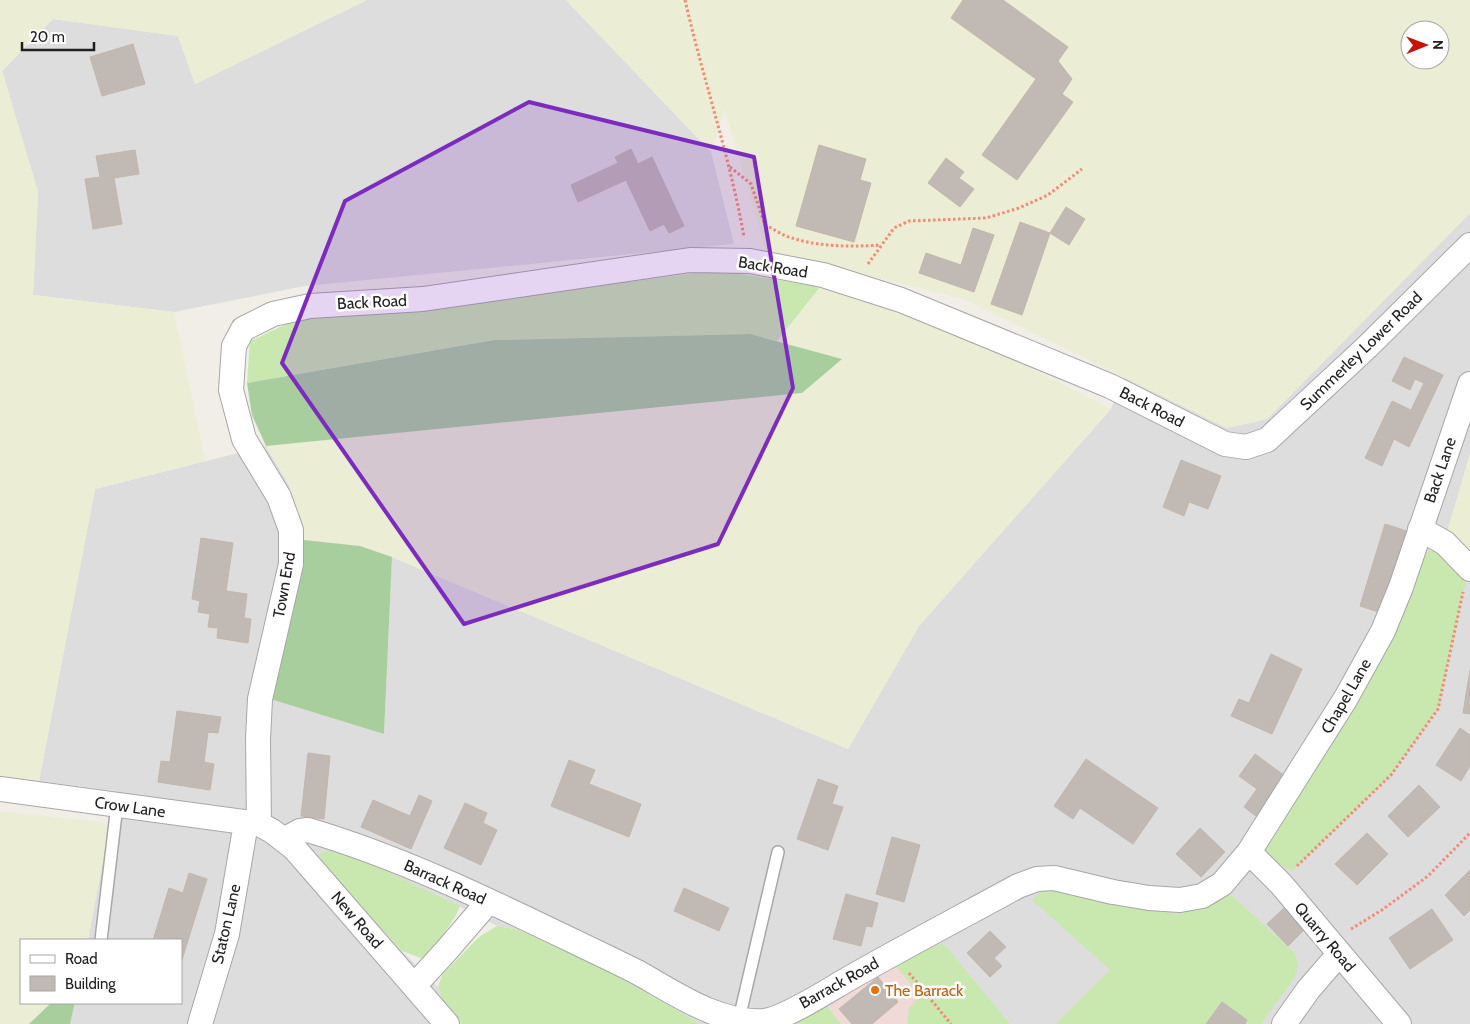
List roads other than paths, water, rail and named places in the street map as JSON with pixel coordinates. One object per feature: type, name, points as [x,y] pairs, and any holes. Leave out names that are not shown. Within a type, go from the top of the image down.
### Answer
[{"type":"street","name":"Summerley Lower Road","points":[[1246,447],[1267,440],[1368,347],[1470,245]]},
{"type":"street","name":"Back Road","points":[[243,329],[273,314],[310,306],[423,299],[690,260],[750,261],[822,275],[901,300],[1110,386],[1225,444],[1246,447]]},
{"type":"street","name":"Town End","points":[[243,329],[234,346],[231,390],[244,439],[279,498],[291,530],[291,564],[260,699],[253,824]]},
{"type":"street","name":"Back Lane","points":[[1420,529],[1470,384]]},
{"type":"street","points":[[1420,529],[1445,543],[1469,568]]},
{"type":"street","name":"Chapel Lane","points":[[1249,852],[1346,698],[1383,631],[1401,587],[1420,529]]},
{"type":"street","name":"Crow Lane","points":[[0,789],[253,824]]},
{"type":"street","name":"New Road","points":[[253,824],[285,839],[294,848],[447,1024]]},
{"type":"street","name":"Staton Lane","points":[[200,1024],[227,934],[253,824]]},
{"type":"street","name":"Barrack Road","points":[[285,839],[300,831],[308,830],[351,843],[489,901],[621,964],[711,1012],[740,1020],[765,1021],[786,1014],[892,953],[1018,886],[1036,879],[1054,878],[1113,892],[1149,898],[1180,900],[1202,896],[1222,884],[1249,852]]},
{"type":"street","name":"Quarry Road","points":[[1249,852],[1281,884],[1399,1024]]},
{"type":"street","points":[[414,986],[489,901]]},
{"type":"street","points":[[1284,1024],[1334,948]]},
{"type":"lane","points":[[101,939],[117,805]]},
{"type":"lane","points":[[740,1020],[778,852]]},
{"type":"place","name":"The Barrack","points":[[875,990]]}]
